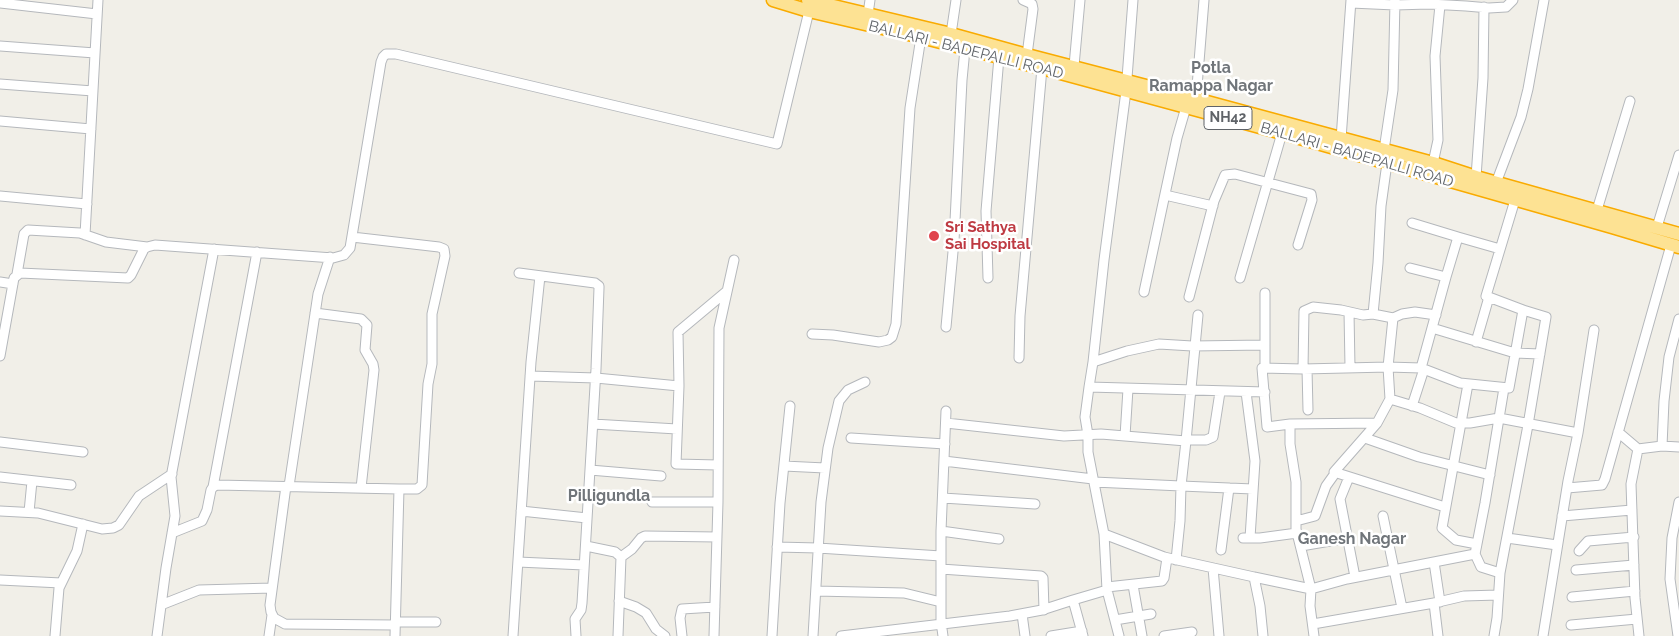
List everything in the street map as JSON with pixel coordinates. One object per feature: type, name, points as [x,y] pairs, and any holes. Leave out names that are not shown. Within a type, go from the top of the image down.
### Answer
[{"type":"highway","name":"BALLARI - BADEPALLI ROAD","points":[[773,0],[840,4],[868,14],[1074,66],[1127,86]]},
{"type":"highway","name":"BALLARI - BADEPALLI ROAD","points":[[810,3],[965,49],[1127,86],[1341,139],[1515,200],[1666,238],[1679,234]]},
{"type":"highway","name":"BALLARI - BADEPALLI ROAD","points":[[1191,103],[1282,133],[1386,156],[1433,163],[1496,183],[1596,210],[1666,238]]},
{"type":"street","points":[[85,235],[98,0]]},
{"type":"street","points":[[868,14],[870,0]]},
{"type":"street","points":[[951,34],[956,0]]},
{"type":"street","points":[[1024,0],[1032,4],[1033,10],[1027,55]]},
{"type":"street","points":[[1074,66],[1080,0]]},
{"type":"street","points":[[1119,636],[1107,589],[1104,534],[1088,452],[1085,418],[1088,387],[1094,362],[1104,260],[1127,86],[1133,0]]},
{"type":"street","points":[[1144,292],[1165,195],[1191,103],[1204,0]]},
{"type":"street","points":[[1341,139],[1351,1],[1421,2],[1440,5],[1466,3],[1484,8],[1506,6],[1513,0]]},
{"type":"street","points":[[1496,183],[1521,117],[1534,63],[1544,0]]},
{"type":"street","points":[[0,3],[38,4],[97,14]]},
{"type":"street","points":[[0,356],[12,284],[17,274],[26,232],[31,230],[77,233],[106,242],[147,247],[155,244],[330,258],[344,255],[350,248],[381,62],[386,54],[396,54],[778,144],[810,3]]},
{"type":"street","points":[[1373,314],[1381,206],[1393,90],[1395,3]]},
{"type":"street","points":[[1433,163],[1438,140],[1435,56],[1440,5]]},
{"type":"street","points":[[1476,177],[1484,78],[1484,8]]},
{"type":"street","points":[[812,334],[879,342],[892,337],[896,324],[910,108],[921,37]]},
{"type":"street","points":[[0,46],[95,53]]},
{"type":"street","points":[[946,327],[954,241],[965,49]]},
{"type":"street","points":[[988,278],[986,211],[999,57]]},
{"type":"street","points":[[1019,358],[1020,316],[1032,198],[1042,68]]},
{"type":"street","points":[[0,84],[93,91]]},
{"type":"street","points":[[1596,210],[1630,101]]},
{"type":"street","points":[[0,121],[91,129]]},
{"type":"street","points":[[1240,278],[1282,133]]},
{"type":"street","points":[[1567,488],[1602,485],[1605,479],[1666,238],[1679,155]]},
{"type":"street","points":[[1189,296],[1213,206],[1223,177],[1226,174],[1309,193],[1312,196],[1298,245]]},
{"type":"street","points":[[1165,195],[1213,206]]},
{"type":"street","points":[[0,196],[87,204]]},
{"type":"street","points":[[1494,636],[1500,573],[1546,317],[1486,296],[1515,200]]},
{"type":"street","points":[[1412,223],[1500,249]]},
{"type":"street","points":[[1412,406],[1458,237]]},
{"type":"street","points":[[213,487],[224,484],[417,489],[423,483],[428,384],[432,364],[432,314],[445,256],[444,249],[352,238]]},
{"type":"street","points":[[17,274],[128,278],[131,276],[147,247]]},
{"type":"street","points":[[157,636],[175,512],[172,474],[214,249]]},
{"type":"street","points":[[172,534],[202,521],[205,517],[213,487],[257,252]]},
{"type":"street","points":[[269,636],[272,615],[270,605],[272,588],[315,313],[319,289],[330,258]]},
{"type":"street","points":[[714,636],[718,502],[719,328],[734,260]]},
{"type":"street","points":[[1410,268],[1446,277]]},
{"type":"street","points":[[519,273],[592,283],[599,286],[596,378],[582,608],[575,619],[576,636]]},
{"type":"street","points":[[513,636],[530,376],[540,276]]},
{"type":"street","points":[[0,282],[12,284]]},
{"type":"street","points":[[718,465],[676,464],[679,386],[678,332],[727,291]]},
{"type":"street","points":[[1265,293],[1265,368],[1262,368],[1267,427],[1290,424],[1377,423]]},
{"type":"street","points":[[1476,342],[1489,297]]},
{"type":"street","points":[[1308,410],[1304,311],[1314,307],[1364,316],[1373,314],[1393,318],[1414,312],[1436,315]]},
{"type":"street","points":[[1265,368],[1423,368],[1460,383],[1509,388],[1523,310]]},
{"type":"street","points":[[1349,312],[1350,368]]},
{"type":"street","points":[[315,313],[361,319],[367,325],[365,350],[373,364],[374,370],[361,488]]},
{"type":"street","points":[[841,636],[870,634],[1022,614],[1044,610],[1107,589],[1163,580],[1171,559],[1180,521],[1181,486],[1198,315]]},
{"type":"street","points":[[1296,521],[1315,516],[1326,486],[1336,472],[1334,472],[1377,423],[1390,399],[1388,367],[1393,318]]},
{"type":"street","points":[[1662,446],[1664,401],[1669,357],[1679,318]]},
{"type":"street","points":[[1432,328],[1515,353],[1540,354]]},
{"type":"street","points":[[1543,636],[1594,330]]},
{"type":"street","points":[[1094,362],[1127,351],[1160,344],[1194,346],[1265,344]]},
{"type":"street","points":[[530,376],[596,378],[679,386]]},
{"type":"street","points":[[813,636],[821,502],[825,468],[839,401],[848,390],[865,382]]},
{"type":"street","points":[[1468,384],[1442,528],[1456,540],[1477,544]]},
{"type":"street","points":[[1088,387],[1265,392]]},
{"type":"street","points":[[1500,573],[1481,567],[1475,554],[1504,388]]},
{"type":"street","points":[[1125,436],[1128,389]]},
{"type":"street","points":[[946,423],[1064,436],[1101,434],[1206,440],[1213,437],[1220,392]]},
{"type":"street","points":[[1246,392],[1255,461],[1246,538],[1298,533]]},
{"type":"street","points":[[1390,399],[1460,423],[1499,418],[1578,433]]},
{"type":"street","points":[[772,636],[777,547],[790,406]]},
{"type":"street","points":[[943,636],[941,624],[941,556],[946,411]]},
{"type":"street","points":[[592,424],[677,429]]},
{"type":"street","points":[[1290,424],[1290,444],[1296,482],[1296,521],[1311,589],[1310,606],[1314,636]]},
{"type":"street","points":[[1618,432],[1638,448],[1679,447]]},
{"type":"street","points":[[851,438],[945,444]]},
{"type":"street","points":[[1365,438],[1419,457],[1490,475]]},
{"type":"street","points":[[0,442],[83,452]]},
{"type":"street","points":[[1638,448],[1631,484],[1635,591],[1639,636]]},
{"type":"street","points":[[944,461],[1094,481],[1253,489]]},
{"type":"street","points":[[784,466],[825,468]]},
{"type":"street","points":[[590,470],[661,476]]},
{"type":"street","points":[[1336,472],[1446,507]]},
{"type":"street","points":[[0,511],[38,512],[102,530],[113,528],[119,525],[139,496],[172,474]]},
{"type":"street","points":[[1349,476],[1340,497],[1355,577]]},
{"type":"street","points":[[0,477],[72,486]]},
{"type":"street","points":[[29,512],[32,481]]},
{"type":"street","points":[[1221,550],[1229,488]]},
{"type":"street","points":[[395,636],[399,489]]},
{"type":"street","points":[[943,498],[1035,504]]},
{"type":"street","points":[[652,502],[718,502]]},
{"type":"street","points":[[1678,636],[1670,579],[1672,538],[1679,502]]},
{"type":"street","points":[[1562,516],[1632,510]]},
{"type":"street","points":[[521,511],[587,518]]},
{"type":"street","points":[[1383,516],[1402,608]]},
{"type":"street","points":[[54,636],[58,593],[77,551],[83,524]]},
{"type":"street","points":[[942,531],[999,539]]},
{"type":"street","points":[[1104,534],[1171,559],[1311,589],[1355,577],[1475,554]]},
{"type":"street","points":[[618,636],[621,557],[645,536],[717,537]]},
{"type":"street","points":[[1579,551],[1588,541],[1634,537]]},
{"type":"street","points":[[1301,546],[1348,538]]},
{"type":"street","points":[[1507,538],[1558,544]]},
{"type":"street","points":[[586,546],[615,552],[621,557]]},
{"type":"street","points":[[777,547],[941,556]]},
{"type":"street","points":[[518,562],[584,565]]},
{"type":"street","points":[[1434,562],[1438,636]]},
{"type":"street","points":[[1576,570],[1634,565]]},
{"type":"street","points":[[1213,568],[1219,636]]},
{"type":"street","points":[[941,569],[1041,576],[1043,578],[1044,610]]},
{"type":"street","points":[[1254,577],[1260,606],[1263,636]]},
{"type":"street","points":[[0,580],[61,583]]},
{"type":"street","points":[[1133,585],[1142,636]]},
{"type":"street","points":[[161,605],[199,590],[272,588]]},
{"type":"street","points":[[816,591],[904,593],[941,602]]},
{"type":"street","points":[[1572,597],[1635,591]]},
{"type":"street","points":[[1313,624],[1464,596],[1498,595]]},
{"type":"street","points":[[1051,636],[1083,633],[1073,600]]},
{"type":"street","points":[[619,601],[646,613],[656,629],[664,636]]},
{"type":"street","points":[[682,636],[680,618],[682,609],[715,607]]},
{"type":"street","points":[[1022,614],[1025,636]]},
{"type":"street","points":[[1115,620],[1152,614]]},
{"type":"street","points":[[272,615],[279,622],[285,624],[436,622]]},
{"type":"street","points":[[1571,625],[1638,619]]},
{"type":"street","points":[[1164,636],[1192,632]]},
{"type":"place","name":"Sri Sathya Sai Hospital","points":[[934,236]]},
{"type":"district","name":"Potla Ramappa Nagar","points":[[1211,77]]},
{"type":"district","name":"Pilligundla","points":[[609,496]]},
{"type":"district","name":"Ganesh Nagar","points":[[1352,539]]}]
